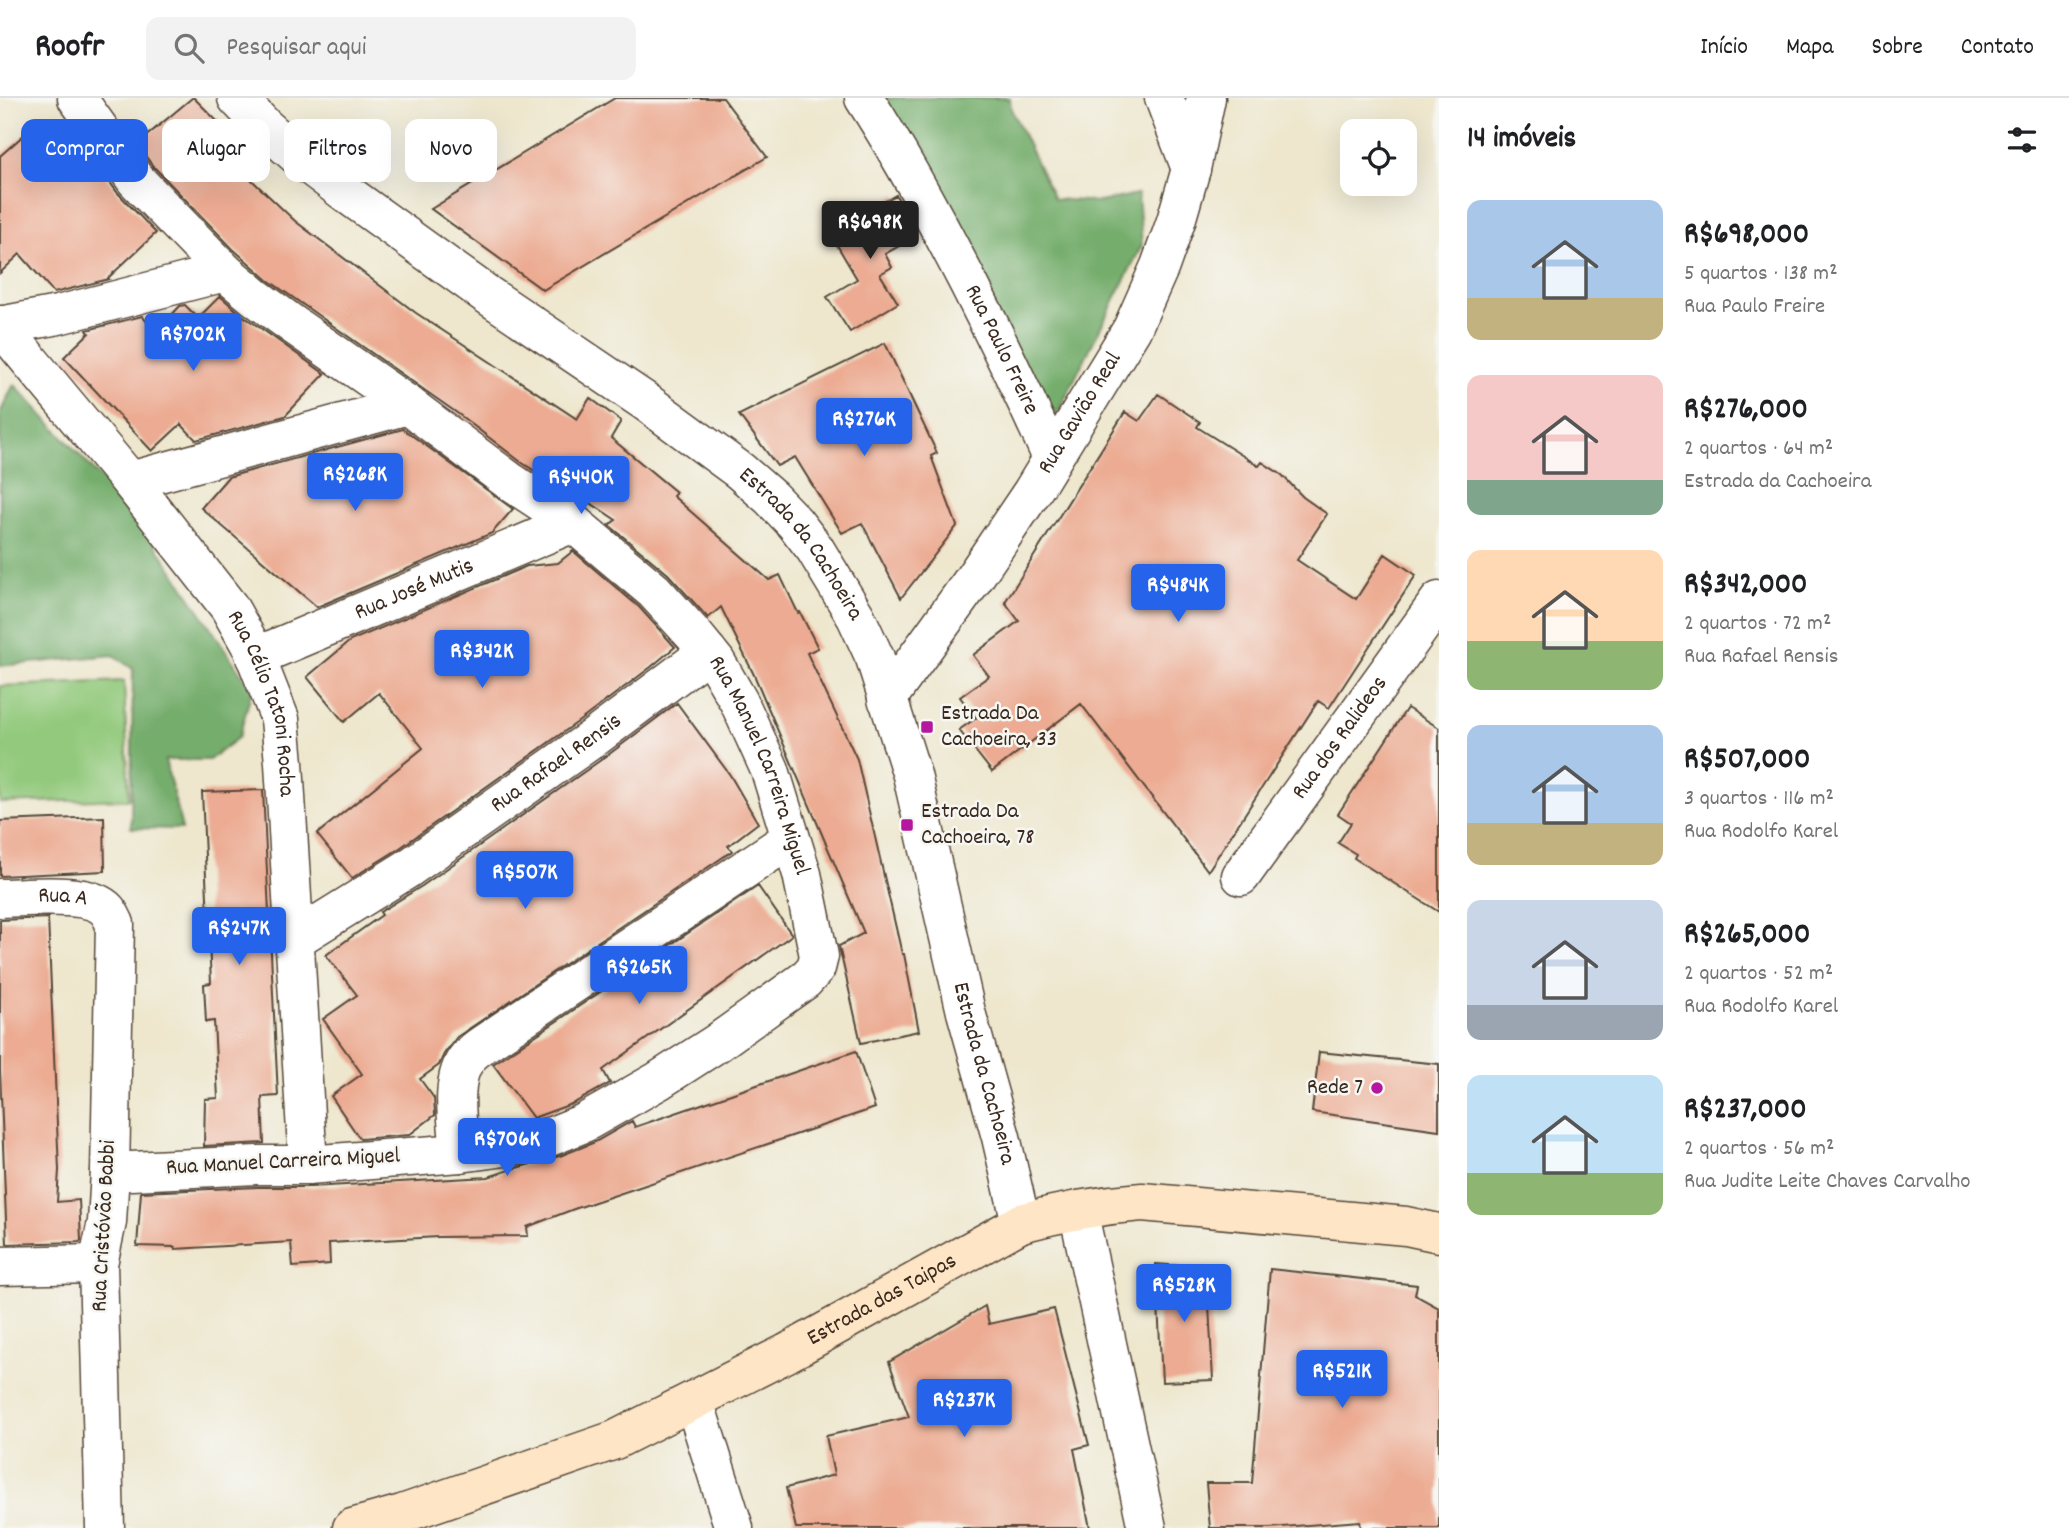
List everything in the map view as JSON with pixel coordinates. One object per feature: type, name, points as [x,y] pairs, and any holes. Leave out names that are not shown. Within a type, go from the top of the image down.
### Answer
[{"type":"main road","name":"Estrada das Taipas","points":[[352,1528],[402,1514],[615,1440],[787,1353],[1021,1223],[1100,1205],[1132,1202],[1172,1203],[1406,1226],[1439,1233]]},
{"type":"street","name":"Rua Manuel Carreira Miguel","points":[[77,98],[135,179],[225,272],[282,317],[408,405],[508,480],[573,523],[654,591],[708,652],[739,702],[770,770],[802,874],[819,956],[816,968],[805,980],[708,1050],[658,1082],[584,1123],[552,1136],[512,1146],[460,1153],[308,1165],[110,1172]]},
{"type":"street","name":"Estrada da Cachoeira","points":[[237,98],[282,143],[350,196],[486,294],[656,409],[740,471],[771,498],[814,549],[856,617],[875,659],[912,775],[966,1012],[995,1114],[1021,1223]]},
{"type":"street","name":"Rua Paulo Freire","points":[[864,98],[898,149],[943,234],[1022,388],[1052,458]]},
{"type":"street","points":[[1164,98],[1191,169]]},
{"type":"street","name":"Rua Gavião Real","points":[[887,699],[970,584],[1132,330],[1176,221],[1191,169],[1206,98]]},
{"type":"street","points":[[0,326],[58,315],[225,272]]},
{"type":"street","name":"Rua Célio Tatoni Rocha","points":[[0,326],[210,579],[229,607],[255,657],[280,719],[308,1165]]},
{"type":"street","points":[[130,481],[408,405]]},
{"type":"street","name":"Rua José Mutis","points":[[255,657],[573,523]]},
{"type":"street","name":"Rua dos Ralideos","points":[[1241,876],[1439,601]]},
{"type":"street","name":"Rua Rafael Rensis","points":[[295,939],[409,868],[595,737],[708,652]]},
{"type":"street","points":[[460,1153],[455,1091],[467,1057],[485,1042],[790,838]]},
{"type":"street","name":"Rua A","points":[[0,898],[90,900],[106,909],[115,924]]},
{"type":"street","name":"Rua Cristóvão Babbi","points":[[105,1528],[98,1264],[107,1222],[110,1172],[115,924]]},
{"type":"street","points":[[1078,1210],[1147,1528]]},
{"type":"street","points":[[0,1266],[98,1264]]},
{"type":"street","points":[[694,1401],[734,1528]]},
{"type":"green space","points":[[876,98],[1010,98],[1011,109],[1054,199],[1100,202],[1138,194],[1142,245],[1052,424]]},
{"type":"green space","points":[[14,384],[137,517],[252,690],[239,737],[209,760],[165,760],[182,829],[131,828],[133,669],[113,655],[0,666],[0,413]]},
{"type":"green space","points":[[124,681],[129,799],[0,803],[0,686]]},
{"type":"building","points":[[194,98],[215,119],[167,119]]},
{"type":"building","points":[[615,98],[723,98],[767,157],[543,290],[431,209],[476,182],[497,182],[497,169]]},
{"type":"building","points":[[162,123],[162,175],[148,159],[148,135]]},
{"type":"building","points":[[21,138],[21,182],[110,182],[156,233],[109,279],[54,293],[20,254],[0,273],[0,156]]},
{"type":"building","points":[[168,182],[254,182],[295,221],[416,313],[577,419],[590,398],[621,421],[611,438],[676,492],[673,496],[769,580],[780,575],[818,648],[807,653],[857,759],[904,954],[919,1031],[861,1043],[839,946],[864,933],[755,677],[721,607],[708,618],[668,574],[609,525],[616,520],[544,472],[541,475],[521,462],[457,413],[268,280],[233,249]]},
{"type":"building","points":[[896,195],[917,236],[885,254],[892,267],[880,274],[898,303],[850,332],[827,297],[857,279],[830,233]]},
{"type":"building","points":[[220,296],[242,315],[325,374],[285,416],[196,440],[181,424],[152,451],[64,357],[89,333],[87,330],[142,316],[156,332],[180,306],[185,305],[198,318]]},
{"type":"building","points":[[885,343],[937,453],[931,456],[957,526],[901,598],[862,523],[842,533],[795,457],[777,466],[739,415]]},
{"type":"building","points":[[1158,394],[1200,422],[1197,427],[1259,466],[1262,462],[1282,475],[1303,497],[1327,514],[1297,560],[1356,599],[1385,554],[1416,575],[1329,708],[1318,701],[1208,871],[1081,704],[992,772],[959,730],[976,718],[960,697],[989,676],[973,655],[1019,621],[1005,602],[1125,412],[1139,421]]},
{"type":"building","points":[[403,429],[513,509],[492,533],[317,607],[201,508],[228,477]]},
{"type":"building","points":[[573,551],[639,607],[675,647],[582,719],[397,850],[352,878],[317,834],[423,748],[379,693],[344,722],[307,677],[350,641],[527,566],[558,563]]},
{"type":"building","points":[[677,703],[730,775],[758,823],[728,846],[732,851],[457,1037],[439,1065],[420,1079],[434,1098],[435,1115],[409,1135],[360,1139],[331,1096],[362,1074],[323,1019],[357,995],[326,955],[382,915],[380,912],[422,886]]},
{"type":"building","points":[[1407,708],[1439,728],[1439,912],[1354,858],[1356,854],[1338,843],[1351,823],[1338,814]]},
{"type":"building","points":[[263,790],[278,1096],[262,1097],[264,1143],[204,1146],[205,1099],[218,1098],[214,1021],[206,1022],[204,984],[211,983],[202,792]]},
{"type":"building","points":[[104,817],[105,871],[0,876],[0,821]]},
{"type":"building","points":[[758,886],[792,935],[603,1070],[610,1083],[574,1103],[533,1118],[493,1064]]},
{"type":"building","points":[[48,918],[59,1170],[57,1202],[79,1200],[81,1240],[7,1244],[0,1070],[0,920]]},
{"type":"building","points":[[856,1051],[875,1108],[574,1209],[527,1227],[528,1236],[438,1237],[329,1243],[330,1264],[293,1267],[291,1242],[175,1249],[137,1246],[141,1192],[310,1187],[488,1177],[560,1156],[595,1142],[632,1121],[635,1127]]},
{"type":"building","name":"Rede 7","points":[[1319,1052],[1439,1064],[1439,1130],[1312,1112]]},
{"type":"building","points":[[1156,1264],[1207,1268],[1213,1380],[1162,1382]]},
{"type":"building","points":[[1270,1269],[1417,1285],[1415,1295],[1439,1308],[1439,1528],[1361,1528],[1360,1521],[1269,1528],[1210,1528],[1206,1483],[1252,1483]]},
{"type":"building","points":[[985,1306],[989,1324],[1054,1309],[1089,1445],[1074,1449],[1090,1528],[796,1528],[786,1488],[834,1475],[826,1436],[909,1417],[889,1362]]},
{"type":"place","name":"Estrada Da Cachoeira, 33","points":[[927,727]]},
{"type":"place","name":"Estrada Da Cachoeira, 78","points":[[907,825]]},
{"type":"place","name":"Rede 7","points":[[1377,1088]]}]
